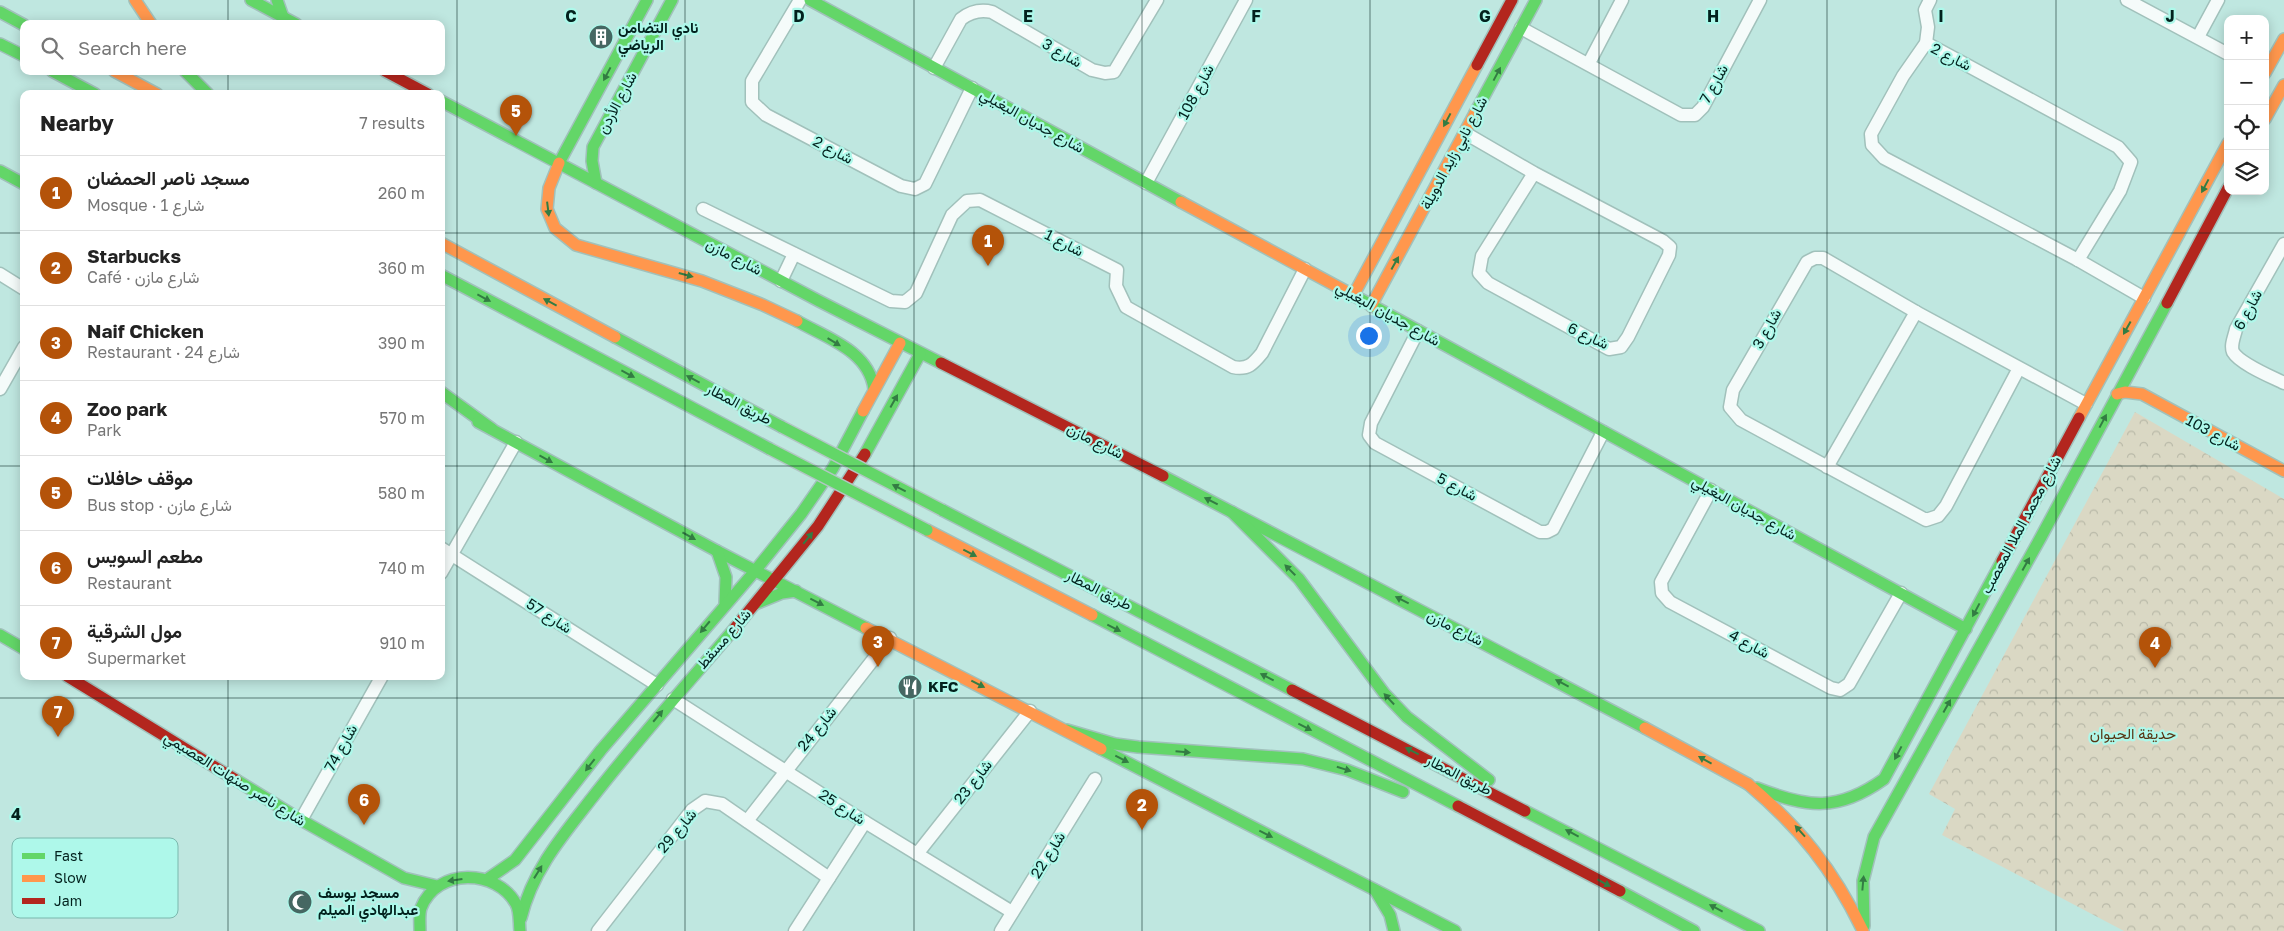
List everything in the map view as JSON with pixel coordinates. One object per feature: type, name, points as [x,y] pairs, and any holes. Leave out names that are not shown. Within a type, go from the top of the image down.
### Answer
[{"type":"main road","points":[[135,0],[148,20]]},
{"type":"main road","points":[[251,0],[289,20]]},
{"type":"main road","points":[[277,0],[283,17]]},
{"type":"main road","name":"شارع الأردن","points":[[647,0],[559,163],[547,190],[546,211],[551,223],[561,236],[576,245],[691,276],[736,292],[782,313],[814,330],[864,362],[874,389]]},
{"type":"main road","name":"شارع الأردن","points":[[596,183],[592,161],[593,147],[672,0]]},
{"type":"main road","name":"شارع جديان البغيلي","points":[[810,0],[1966,629]]},
{"type":"main road","name":"شارع نابي زايد الدويلة","points":[[1353,296],[1512,0]]},
{"type":"main road","name":"شارع نابي زايد الدويلة","points":[[1371,306],[1536,0]]},
{"type":"main road","points":[[0,12],[20,23]]},
{"type":"main road","points":[[637,18],[643,26],[648,28],[658,27]]},
{"type":"main road","points":[[2269,66],[2284,38]]},
{"type":"main road","points":[[0,44],[20,54]]},
{"type":"main road","points":[[59,75],[88,90]]},
{"type":"main road","points":[[121,75],[150,90]]},
{"type":"main road","points":[[189,75],[204,90]]},
{"type":"main road","points":[[392,75],[421,90]]},
{"type":"main road","points":[[2269,112],[2284,85]]},
{"type":"main road","name":"شارع مازن","points":[[445,103],[920,354],[1232,512],[1602,704],[1748,784]]},
{"type":"main road","name":"شارع محمد الملا المعصب","points":[[1748,784],[1790,801],[1815,805],[1834,805],[1862,794],[1884,779],[2224,150]]},
{"type":"main road","points":[[0,171],[20,182]]},
{"type":"main road","points":[[1412,186],[1412,192],[1419,200],[1430,198]]},
{"type":"main road","name":"شارع محمد الملا المعصب","points":[[1864,931],[1861,908],[1862,878],[1868,854],[1896,796],[2041,537],[2224,195]]},
{"type":"main road","points":[[1398,212],[1408,212],[1417,222]]},
{"type":"main road","name":"طريق المطار","points":[[445,245],[782,427],[1522,807],[1759,931]]},
{"type":"main road","name":"طريق المطار","points":[[445,277],[770,449],[1542,849],[1694,931]]},
{"type":"main road","name":"شارع مسقط","points":[[488,878],[503,870],[515,860],[601,750],[657,686],[725,603],[755,571],[800,514],[833,468],[900,343]]},
{"type":"main road","name":"شارع مسقط","points":[[522,926],[524,901],[535,877],[614,769],[755,604],[818,526],[851,479],[920,354]]},
{"type":"main road","points":[[2129,372],[2131,381],[2142,394]]},
{"type":"main road","name":"شارع 103","points":[[2117,394],[2125,392],[2142,394],[2284,471]]},
{"type":"main road","points":[[445,395],[492,429]]},
{"type":"main road","points":[[445,406],[492,429],[717,552],[890,638],[1456,931]]},
{"type":"main road","points":[[2037,495],[2037,502],[2042,508],[2056,509]]},
{"type":"main road","points":[[1232,512],[1299,578],[1384,693],[1407,717],[1476,769],[1522,807]]},
{"type":"main road","points":[[2023,521],[2030,521],[2036,524],[2041,537]]},
{"type":"main road","points":[[717,552],[726,567],[729,585],[725,603]]},
{"type":"main road","points":[[755,604],[782,593],[796,592]]},
{"type":"main road","points":[[0,635],[20,647]]},
{"type":"main road","name":"شارع ناصر صنهات العصيمي","points":[[74,680],[301,820],[404,878],[437,886]]},
{"type":"main road","points":[[621,728],[619,734],[621,740],[630,745],[636,743]]},
{"type":"main road","points":[[1067,730],[1115,744],[1203,753],[1284,756],[1322,763],[1371,778],[1542,849]]},
{"type":"main road","points":[[601,750],[611,757],[614,769]]},
{"type":"main road","points":[[1884,779],[1882,786],[1884,792],[1890,796],[1896,796]]},
{"type":"main road","points":[[1748,784],[1785,815],[1818,851],[1845,892],[1864,931]]},
{"type":"main road","points":[[404,878],[421,909]]},
{"type":"main road","points":[[420,931],[421,909],[428,893],[448,881],[488,878],[508,890],[517,903],[522,926]]},
{"type":"main road","points":[[1375,890],[1390,915],[1394,931]]},
{"type":"street","name":"شارع 2","points":[[800,0],[752,82],[752,102],[766,114],[901,186],[915,189],[925,184],[972,88]]},
{"type":"street","name":"شارع 3","points":[[934,68],[961,19],[968,14],[984,10],[992,12],[1092,70],[1105,73],[1114,72],[1157,0]]},
{"type":"street","name":"شارع 108","points":[[1146,183],[1246,0]]},
{"type":"street","points":[[1589,63],[1622,0]]},
{"type":"street","name":"شارع 7","points":[[1521,28],[1589,63],[1681,115],[1695,115],[1703,108],[1760,0]]},
{"type":"street","points":[[1926,43],[1928,27],[1924,10],[1930,0]]},
{"type":"street","points":[[2127,0],[2224,52]]},
{"type":"street","points":[[2198,37],[2218,0]]},
{"type":"street","name":"شارع 2","points":[[2078,260],[2120,191],[2131,162],[2118,147],[1926,43],[1903,76],[1871,134],[1872,145],[1884,158],[2078,260],[2144,298]]},
{"type":"street","name":"شارع 6","points":[[1465,133],[1670,247],[1665,264],[1628,337],[1621,347],[1609,349],[1488,283],[1480,273],[1482,256],[1534,173]]},
{"type":"street","name":"شارع 1","points":[[702,209],[890,301],[905,302],[916,293],[952,215],[966,201],[980,200],[1117,270],[1116,286],[1120,298],[1126,306],[1233,367],[1243,369],[1252,364],[1262,353],[1305,269]]},
{"type":"street","name":"شارع 6","points":[[2284,244],[2236,329],[2232,343],[2234,352],[2244,362],[2284,383]]},
{"type":"street","points":[[777,279],[790,252]]},
{"type":"street","name":"شارع 3","points":[[2019,368],[1946,506],[1938,516],[1926,520],[1741,420],[1730,407],[1734,390],[1787,294],[1806,262],[1814,258],[1823,258],[1916,312],[2086,404]]},
{"type":"street","points":[[0,274],[20,286]]},
{"type":"street","points":[[1827,467],[1916,312]]},
{"type":"street","name":"شارع 5","points":[[1418,331],[1371,423],[1369,436],[1375,443],[1540,532],[1547,532],[1553,529],[1603,432]]},
{"type":"street","points":[[0,389],[20,354]]},
{"type":"street","points":[[446,551],[516,442]]},
{"type":"street","name":"شارع 4","points":[[1711,490],[1661,582],[1662,593],[1670,602],[1678,607],[1831,688],[1840,690],[1849,684],[1901,593]]},
{"type":"street","name":"شارع 57","points":[[446,551],[657,686]]},
{"type":"street","name":"شارع 24","points":[[747,821],[890,638]]},
{"type":"street","name":"شارع 74","points":[[301,820],[380,680]]},
{"type":"street","name":"شارع 25","points":[[673,699],[865,822],[1012,912]]},
{"type":"street","name":"شارع 23","points":[[917,854],[1030,711]]},
{"type":"street","name":"شارع 22","points":[[1001,931],[1095,779]]},
{"type":"street","name":"شارع 29","points":[[598,931],[692,810],[704,801],[722,804],[829,878]]},
{"type":"street","points":[[795,931],[865,822]]},
{"type":"green space","name":"حديقة الحيوان","points":[[2135,412],[2284,499],[2284,931],[2124,931],[1942,835],[1955,809],[1929,794]]},
{"type":"traffic: fast","points":[[251,0],[288,20]]},
{"type":"traffic: fast","points":[[277,0],[283,17]]},
{"type":"traffic: fast","points":[[559,163],[647,0]]},
{"type":"traffic: fast","points":[[596,183],[592,161],[593,147],[672,0]]},
{"type":"traffic: fast","points":[[810,0],[1181,202]]},
{"type":"traffic: fast","points":[[1475,113],[1536,0]]},
{"type":"traffic: fast","points":[[0,12],[20,23]]},
{"type":"traffic: fast","points":[[0,44],[20,54]]},
{"type":"traffic: fast","points":[[59,75],[88,90]]},
{"type":"traffic: fast","points":[[189,75],[204,90]]},
{"type":"traffic: fast","points":[[445,103],[819,301],[941,363]]},
{"type":"traffic: fast","points":[[0,171],[20,182]]},
{"type":"traffic: fast","points":[[445,277],[770,449]]},
{"type":"traffic: fast","points":[[1351,294],[1966,629]]},
{"type":"traffic: fast","points":[[1864,926],[1863,881],[1874,837],[2041,537],[2167,303]]},
{"type":"traffic: fast","points":[[797,321],[845,347],[855,355],[864,365],[874,389]]},
{"type":"traffic: fast","points":[[615,337],[782,427]]},
{"type":"traffic: fast","points":[[865,454],[920,354]]},
{"type":"traffic: fast","points":[[445,395],[492,429]]},
{"type":"traffic: fast","points":[[489,878],[515,860],[601,750],[755,571],[801,514],[833,468],[863,411]]},
{"type":"traffic: fast","points":[[478,422],[717,551],[866,628]]},
{"type":"traffic: fast","points":[[782,427],[942,510]]},
{"type":"traffic: fast","points":[[770,449],[927,530]]},
{"type":"traffic: fast","points":[[1163,476],[1645,728]]},
{"type":"traffic: fast","points":[[942,510],[1292,690]]},
{"type":"traffic: fast","points":[[1232,512],[1299,579],[1384,693],[1407,717],[1489,780]]},
{"type":"traffic: fast","points":[[717,551],[726,577],[725,603]]},
{"type":"traffic: fast","points":[[1757,788],[1775,795],[1807,803],[1837,802],[1867,790],[1884,779],[2002,561]]},
{"type":"traffic: fast","points":[[755,604],[782,593],[796,591]]},
{"type":"traffic: fast","points":[[1092,615],[1458,806]]},
{"type":"traffic: fast","points":[[521,918],[533,885],[560,840],[627,754],[735,628]]},
{"type":"traffic: fast","points":[[0,635],[20,647]]},
{"type":"traffic: fast","points":[[1067,730],[1115,744],[1138,747],[1303,759],[1347,770],[1403,792]]},
{"type":"traffic: fast","points":[[1101,749],[1455,931]]},
{"type":"traffic: fast","points":[[236,780],[301,820],[404,878],[437,886]]},
{"type":"traffic: fast","points":[[1525,811],[1759,931]]},
{"type":"traffic: fast","points":[[420,931],[420,910],[429,895],[440,885],[453,879],[467,878],[482,879],[495,884],[507,892],[516,904],[519,914],[520,931]]},
{"type":"traffic: fast","points":[[1375,890],[1390,915],[1394,931]]},
{"type":"traffic: fast","points":[[1620,891],[1694,931]]},
{"type":"traffic: slow","points":[[135,0],[148,20]]},
{"type":"traffic: slow","points":[[2269,66],[2284,39]]},
{"type":"traffic: slow","points":[[1353,296],[1477,65]]},
{"type":"traffic: slow","points":[[121,75],[150,90]]},
{"type":"traffic: slow","points":[[2269,112],[2284,85]]},
{"type":"traffic: slow","points":[[1371,306],[1475,113]]},
{"type":"traffic: slow","points":[[2079,418],[2224,150]]},
{"type":"traffic: slow","points":[[559,163],[549,188],[547,209],[555,228],[576,245],[702,281],[763,305],[797,321]]},
{"type":"traffic: slow","points":[[1181,202],[1351,294]]},
{"type":"traffic: slow","points":[[445,245],[615,337]]},
{"type":"traffic: slow","points":[[863,411],[900,343]]},
{"type":"traffic: slow","points":[[2117,394],[2125,392],[2142,394],[2284,471]]},
{"type":"traffic: slow","points":[[927,530],[1092,615]]},
{"type":"traffic: slow","points":[[866,628],[1101,749]]},
{"type":"traffic: slow","points":[[1645,728],[1748,784]]},
{"type":"traffic: slow","points":[[1748,784],[1784,817],[1814,851],[1840,888],[1863,931]]},
{"type":"traffic: jam","points":[[1477,65],[1512,0]]},
{"type":"traffic: jam","points":[[392,75],[421,90]]},
{"type":"traffic: jam","points":[[2167,303],[2224,195]]},
{"type":"traffic: jam","points":[[941,363],[1163,476]]},
{"type":"traffic: jam","points":[[2002,561],[2079,418]]},
{"type":"traffic: jam","points":[[735,628],[818,526],[865,454]]},
{"type":"traffic: jam","points":[[74,680],[236,780]]},
{"type":"traffic: jam","points":[[1292,690],[1525,811]]},
{"type":"traffic: jam","points":[[1458,806],[1620,891]]},
{"type":"place","name":"نادي التضامن الرياضي","points":[[601,37]]},
{"type":"place","name":"موقف حافلات","points":[[516,136]]},
{"type":"place","name":"مسجد ناصر الحمضان","points":[[988,266]]},
{"type":"place","name":"Naif Chicken","points":[[878,667]]},
{"type":"place","name":"Zoo park","points":[[2155,668]]},
{"type":"place","name":"KFC","points":[[910,687]]},
{"type":"place","name":"مول الشرقية","points":[[58,737]]},
{"type":"place","name":"مطعم السويس","points":[[364,825]]},
{"type":"place","name":"Starbucks","points":[[1142,830]]},
{"type":"place","name":"مسجد يوسف عبدالهادي الميلم","points":[[300,902]]}]
